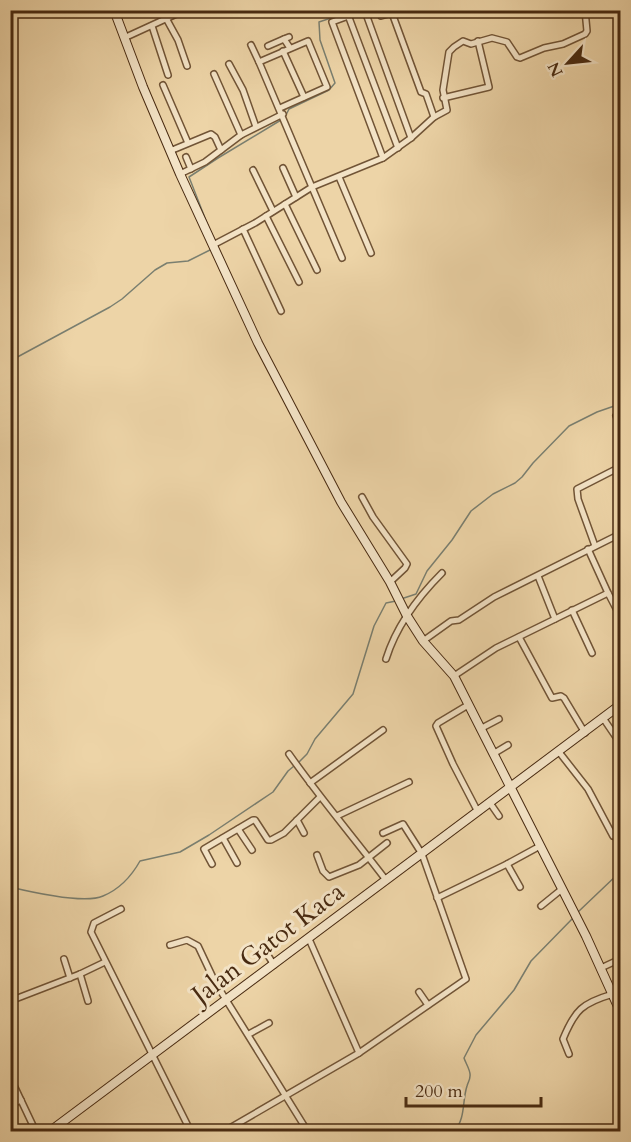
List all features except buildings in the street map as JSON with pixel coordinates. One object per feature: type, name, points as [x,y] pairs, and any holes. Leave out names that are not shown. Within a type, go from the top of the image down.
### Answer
[{"type":"main road","points":[[114,10],[170,151],[258,343],[341,502],[390,582],[407,616],[423,641],[454,676],[512,787],[621,1011]]},
{"type":"main road","name":"Jalan Gatot Kaca","points":[[49,1131],[621,705]]},
{"type":"street","points":[[124,38],[184,10]]},
{"type":"street","points":[[213,245],[312,187],[383,158],[411,138],[434,117],[447,110],[443,90],[451,49],[463,42],[471,44],[492,38],[507,42],[520,58],[585,34],[587,31],[585,10]]},
{"type":"street","points":[[383,158],[332,23],[362,11],[366,14],[411,138]]},
{"type":"street","points":[[381,16],[395,12],[421,93],[426,94],[434,117]]},
{"type":"street","points":[[348,15],[398,148]]},
{"type":"street","points":[[166,20],[178,40],[187,66]]},
{"type":"street","points":[[152,26],[168,75]]},
{"type":"street","points":[[268,46],[287,38],[290,48]]},
{"type":"street","points":[[180,174],[205,162],[241,135],[304,97],[326,88],[327,82],[308,41],[260,62]]},
{"type":"street","points":[[443,98],[489,87],[478,41]]},
{"type":"street","points":[[251,45],[342,258]]},
{"type":"street","points":[[283,51],[304,97]]},
{"type":"street","points":[[229,64],[241,86],[256,127]]},
{"type":"street","points":[[214,75],[241,135]]},
{"type":"street","points":[[163,85],[188,143]]},
{"type":"street","points":[[170,151],[212,134],[221,150]]},
{"type":"street","points":[[186,157],[191,169]]},
{"type":"street","points":[[283,168],[296,197]]},
{"type":"street","points":[[253,170],[273,211]]},
{"type":"street","points":[[339,177],[371,253]]},
{"type":"street","points":[[285,204],[317,270]]},
{"type":"street","points":[[266,216],[299,282]]},
{"type":"street","points":[[243,229],[281,311]]},
{"type":"street","points":[[616,416],[621,425]]},
{"type":"street","points":[[595,546],[578,499],[577,489],[621,467]]},
{"type":"street","points":[[362,497],[373,517],[407,564],[390,582]]},
{"type":"street","points":[[423,641],[452,620],[459,620],[494,597],[621,534]]},
{"type":"street","points":[[588,549],[621,616]]},
{"type":"street","points":[[386,659],[407,616],[426,588],[442,573]]},
{"type":"street","points":[[538,576],[555,619]]},
{"type":"street","points":[[454,676],[496,648],[608,593]]},
{"type":"street","points":[[572,610],[592,653]]},
{"type":"street","points":[[519,637],[552,698],[560,696],[564,698],[585,733]]},
{"type":"street","points":[[468,705],[436,726],[478,812]]},
{"type":"street","points":[[603,718],[621,743]]},
{"type":"street","points":[[480,729],[499,719]]},
{"type":"street","points":[[310,783],[383,730]]},
{"type":"street","points":[[493,754],[508,745]]},
{"type":"street","points":[[559,752],[588,789],[613,836]]},
{"type":"street","points":[[289,754],[320,797],[387,880]]},
{"type":"street","points":[[337,816],[409,782]]},
{"type":"street","points":[[212,864],[204,849],[254,820],[268,840],[271,840],[284,833],[320,797]]},
{"type":"street","points":[[490,802],[499,816]]},
{"type":"street","points":[[297,820],[304,834]]},
{"type":"street","points":[[223,1131],[359,1053],[466,979],[422,854],[403,824],[383,833]]},
{"type":"street","points":[[238,828],[252,850]]},
{"type":"street","points":[[223,838],[237,863]]},
{"type":"street","points":[[317,855],[323,871],[329,877],[353,868],[370,858],[387,843]]},
{"type":"street","points":[[437,898],[540,846]]},
{"type":"street","points":[[507,864],[520,887]]},
{"type":"street","points":[[541,906],[562,889]]},
{"type":"street","points":[[121,909],[98,920],[91,928],[105,962],[191,1131]]},
{"type":"street","points":[[309,939],[359,1053]]},
{"type":"street","points":[[170,945],[185,940],[196,944],[226,1000],[308,1131]]},
{"type":"street","points":[[262,946],[274,965]]},
{"type":"street","points":[[64,959],[70,978]]},
{"type":"street","points":[[601,968],[618,960]]},
{"type":"street","points":[[10,1001],[105,962]]},
{"type":"street","points":[[80,974],[88,1001]]},
{"type":"street","points":[[419,992],[428,1005]]},
{"type":"street","points":[[569,1054],[563,1039],[575,1013],[593,1000],[613,994]]},
{"type":"street","points":[[249,1034],[268,1023]]},
{"type":"street","points":[[10,1077],[36,1131]]},
{"type":"street","points":[[10,1105],[21,1100]]},
{"type":"waterway","points":[[285,117],[289,109],[329,90],[335,83],[320,40],[319,22],[355,10]]},
{"type":"waterway","points":[[212,236],[189,177],[281,120]]},
{"type":"waterway","points":[[10,361],[110,307],[167,263],[188,261],[212,249]]},
{"type":"waterway","points":[[401,599],[416,594],[427,571],[452,540],[471,511],[493,494],[522,477],[569,426],[620,404]]},
{"type":"waterway","points":[[298,763],[353,694],[374,626],[386,603],[396,601]]},
{"type":"waterway","points":[[10,887],[71,898],[84,899],[103,896],[125,882],[140,861],[180,852],[273,792],[294,766]]},
{"type":"waterway","points":[[578,912],[620,872]]},
{"type":"waterway","points":[[454,1132],[460,1121],[470,1077],[464,1058],[476,1035],[514,990],[531,961],[573,918]]}]
